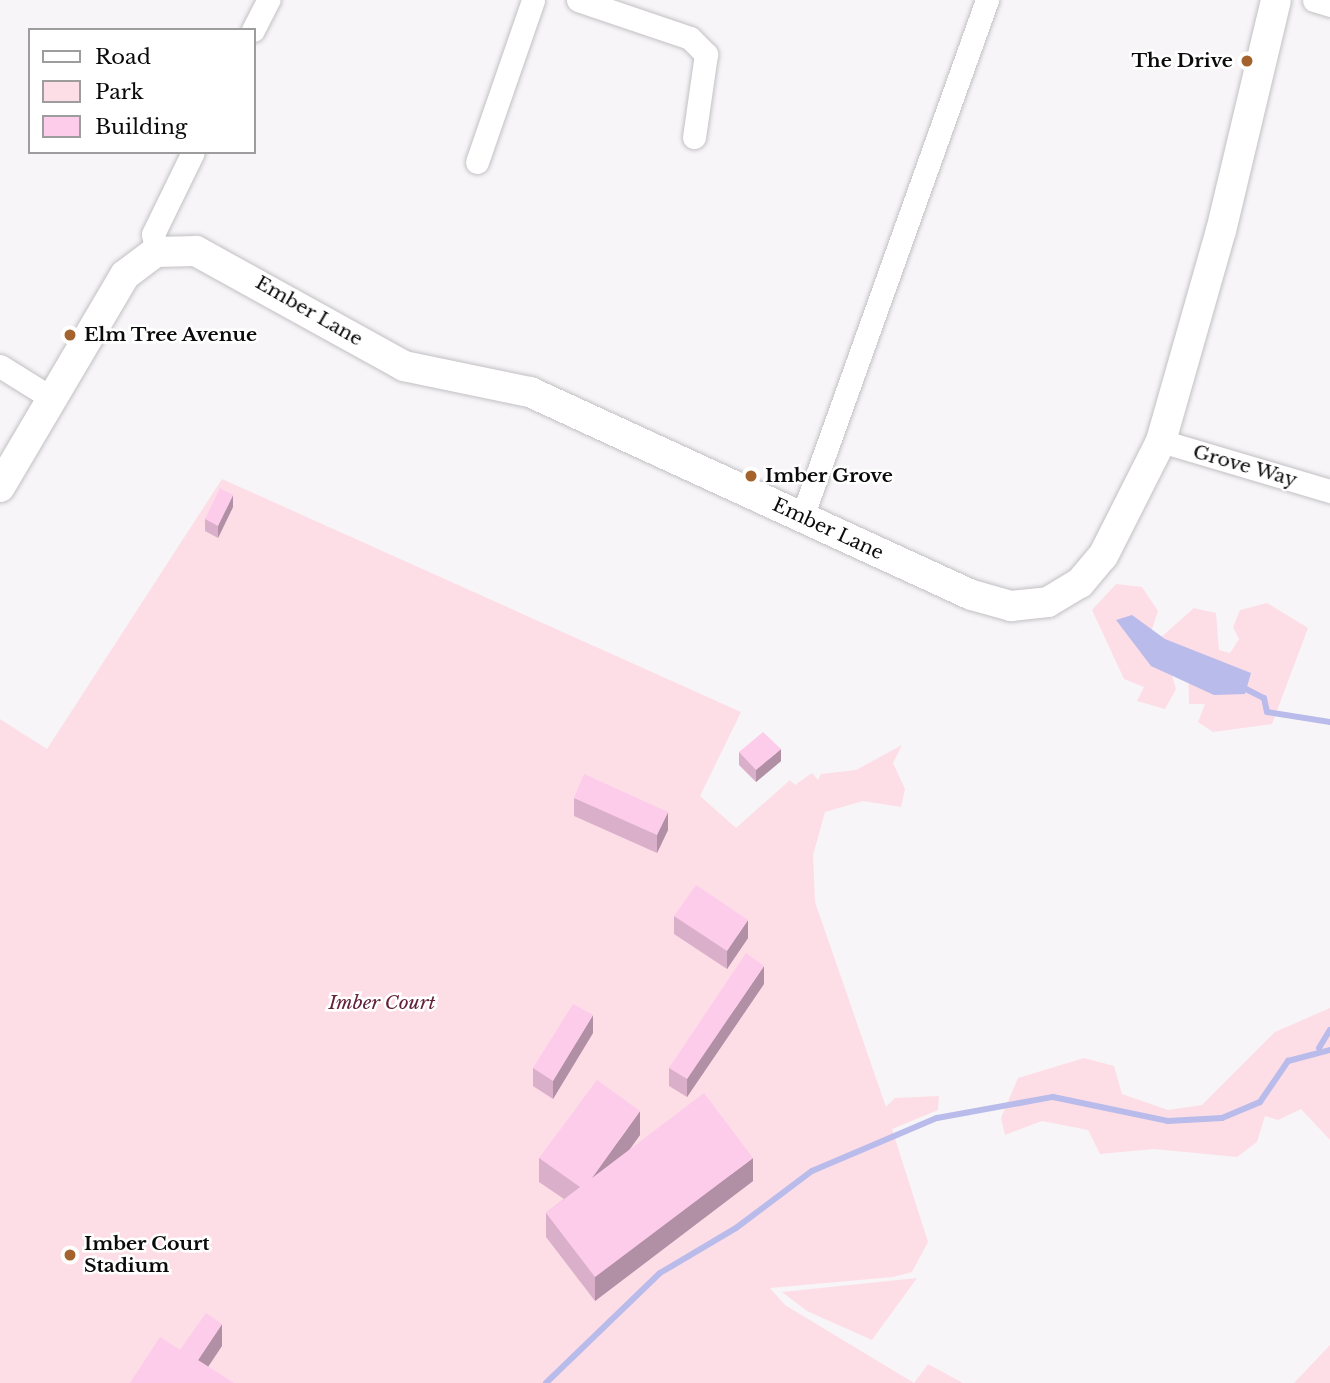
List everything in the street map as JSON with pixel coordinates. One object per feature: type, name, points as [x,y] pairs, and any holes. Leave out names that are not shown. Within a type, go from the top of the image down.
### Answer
[{"type":"main road","name":"Ember Lane","points":[[156,252],[209,255],[404,366],[530,392],[972,595],[1030,606],[1064,595],[1092,570],[1129,513],[1161,441],[1221,231],[1276,0]]},
{"type":"main road","points":[[0,487],[125,275],[156,252]]},
{"type":"street","points":[[254,28],[268,0]]},
{"type":"street","points":[[477,162],[533,0]]},
{"type":"street","points":[[578,0],[690,38],[706,54],[694,136]]},
{"type":"street","points":[[802,517],[987,0]]},
{"type":"street","points":[[1314,0],[1330,5]]},
{"type":"street","points":[[156,252],[153,234],[192,154]]},
{"type":"street","points":[[0,366],[53,399]]},
{"type":"street","name":"Grove Way","points":[[1161,441],[1330,491]]},
{"type":"green space","name":"Imber Court","points":[[222,479],[741,712],[700,796],[736,828],[790,780],[795,785],[812,773],[818,780],[821,774],[856,770],[902,745],[893,763],[905,789],[901,807],[863,801],[825,812],[813,855],[815,902],[886,1107],[895,1098],[939,1096],[938,1110],[892,1129],[928,1242],[912,1272],[893,1277],[770,1288],[785,1305],[914,1383],[0,1383],[0,719],[47,749]]},
{"type":"green space","points":[[1116,584],[1142,587],[1158,611],[1151,632],[1159,639],[1194,608],[1216,613],[1219,650],[1230,653],[1239,639],[1233,627],[1240,610],[1267,603],[1308,628],[1272,724],[1213,732],[1198,722],[1205,704],[1189,704],[1188,653],[1167,659],[1176,689],[1165,709],[1137,701],[1144,687],[1124,679],[1092,610]]},
{"type":"green space","points":[[1330,1008],[1330,1140],[1301,1109],[1278,1120],[1265,1116],[1257,1142],[1237,1157],[1154,1149],[1100,1154],[1088,1130],[1042,1121],[1005,1135],[1001,1118],[1018,1078],[1084,1058],[1114,1066],[1122,1094],[1168,1110],[1202,1105],[1275,1032]]},
{"type":"green space","points":[[917,1278],[872,1340],[807,1311],[782,1292]]},
{"type":"green space","points":[[1330,1345],[1330,1383],[1294,1383]]},
{"type":"green space","points":[[928,1364],[963,1383],[914,1383]]},
{"type":"water","points":[[1132,615],[1165,639],[1251,673],[1245,694],[1214,695],[1151,666],[1116,620]]},
{"type":"building","points":[[220,488],[233,495],[218,526],[205,519]]},
{"type":"building","points":[[763,732],[781,749],[756,770],[739,752]]},
{"type":"building","points":[[584,774],[668,812],[657,835],[574,798]]},
{"type":"building","points":[[696,885],[748,920],[727,951],[674,916]]},
{"type":"building","points":[[746,953],[764,966],[687,1079],[669,1068]]},
{"type":"building","points":[[573,1004],[593,1015],[553,1081],[533,1068]]},
{"type":"building","points":[[597,1080],[640,1111],[592,1178],[704,1093],[753,1158],[595,1277],[546,1213],[580,1187],[539,1158]]},
{"type":"building","points":[[206,1313],[222,1324],[198,1360],[234,1383],[130,1383],[160,1337],[180,1350]]},
{"type":"waterway","points":[[1246,689],[1264,698],[1267,712],[1330,722]]},
{"type":"waterway","points":[[1319,1048],[1330,1030]]},
{"type":"waterway","points":[[546,1383],[660,1273],[736,1228],[812,1171],[937,1118],[1053,1097],[1168,1121],[1222,1118],[1260,1102],[1288,1061],[1330,1050]]},
{"type":"place","name":"The Drive","points":[[1247,61]]},
{"type":"place","name":"Elm Tree Avenue","points":[[70,335]]},
{"type":"place","name":"Imber Grove","points":[[751,476]]},
{"type":"place","name":"Imber Court Stadium","points":[[70,1255]]}]
